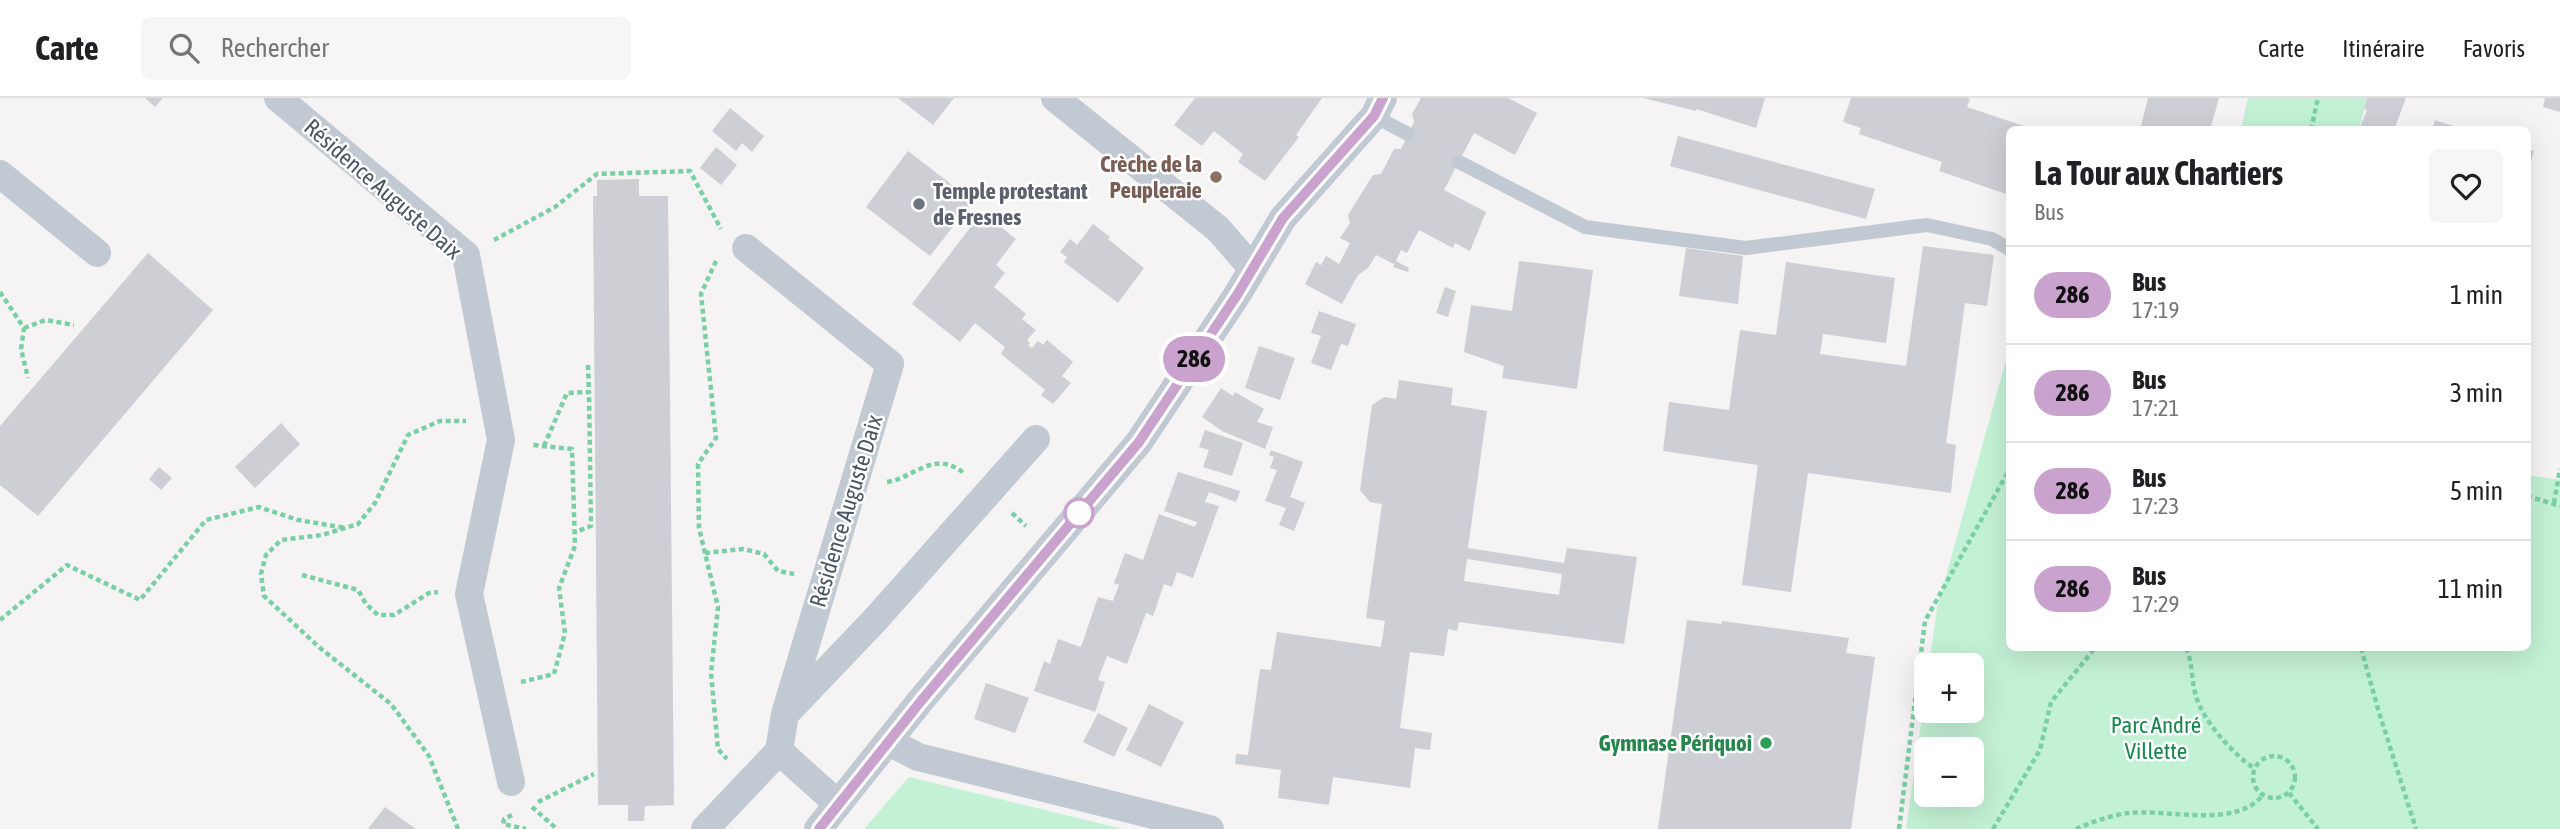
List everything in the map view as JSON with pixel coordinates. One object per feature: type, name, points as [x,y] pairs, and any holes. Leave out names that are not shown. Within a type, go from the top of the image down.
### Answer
[{"type":"street","name":"Résidence Auguste Daix","points":[[278,98],[466,255],[500,434],[469,594],[511,782]]},
{"type":"street","points":[[1055,98],[1218,229],[1252,268]]},
{"type":"street","points":[[818,829],[1139,442],[1237,295],[1283,218],[1378,107]]},
{"type":"street","points":[[0,174],[97,253]]},
{"type":"street","name":"Résidence Auguste Daix","points":[[736,243],[890,364],[785,714],[779,751]]},
{"type":"street","points":[[785,714],[875,620],[1036,439]]},
{"type":"street","points":[[889,742],[918,757],[1210,829]]},
{"type":"street","points":[[705,829],[779,751],[838,804]]},
{"type":"lane","points":[[1378,107],[1408,134]]},
{"type":"lane","points":[[1459,162],[1585,227],[1746,248],[1927,225],[1992,239],[2006,247]]},
{"type":"path","points":[[2312,126],[2318,98]]},
{"type":"path","points":[[466,255],[555,207],[597,174],[690,171],[736,243],[701,295],[716,438],[698,464],[699,528],[718,607],[711,673],[718,750],[748,783]]},
{"type":"path","points":[[0,292],[24,328],[21,349],[28,378]]},
{"type":"path","points":[[24,328],[46,320],[74,325]]},
{"type":"path","points":[[575,533],[591,526],[588,365]]},
{"type":"path","points":[[544,446],[567,393],[589,392]]},
{"type":"path","points":[[458,829],[429,756],[391,704],[320,648],[264,596],[261,574],[266,555],[281,540],[322,535],[358,524],[375,503],[408,435],[440,421],[463,421],[544,446],[572,449],[575,546],[559,587],[565,633],[554,674],[490,689]]},
{"type":"path","points":[[2554,503],[2560,469]]},
{"type":"path","points":[[1899,829],[1925,621],[2006,475]]},
{"type":"path","points":[[2531,497],[2560,506]]},
{"type":"path","points":[[0,620],[67,565],[140,600],[206,520],[259,507],[298,520],[347,528]]},
{"type":"path","points":[[705,553],[743,550],[764,554],[778,571],[825,582]]},
{"type":"path","points":[[302,575],[358,590],[366,604],[378,615],[394,615],[429,593]]},
{"type":"path","points":[[1993,829],[2040,750],[2051,702],[2093,651]]},
{"type":"path","points":[[2188,651],[2196,699],[2219,736],[2245,763],[2255,769]]},
{"type":"path","points":[[2362,651],[2416,829]]},
{"type":"path","points":[[2281,756],[2295,771],[2296,778],[2289,793],[2272,798],[2263,795],[2255,787],[2255,769],[2267,757],[2281,756]]},
{"type":"path","points":[[526,829],[503,824],[504,819],[594,774]]},
{"type":"path","points":[[2289,793],[2318,829]]},
{"type":"path","points":[[2247,814],[2256,809],[2263,795]]},
{"type":"path","points":[[531,806],[557,829]]},
{"type":"path","points":[[2076,829],[2129,813],[2189,821]]},
{"type":"green space","points":[[2248,98],[2367,98],[2360,126],[2242,126]]},
{"type":"green space","name":"Parc André Villette","points":[[2006,361],[2006,651],[2531,651],[2531,476],[2560,480],[2560,829],[1906,829],[1914,773],[1914,807],[1984,807],[1984,737],[1919,737],[1921,723],[1984,723],[1984,653],[1931,653],[1937,608]]},
{"type":"green space","points":[[909,777],[1123,829],[864,829]]},
{"type":"building","points":[[145,98],[163,98],[155,107]]},
{"type":"building","points":[[898,98],[954,98],[933,125]]},
{"type":"building","points":[[1195,98],[1322,98],[1296,135],[1299,137],[1265,181],[1238,162],[1243,154],[1214,131],[1202,146],[1174,125]]},
{"type":"building","points":[[1421,98],[1508,98],[1537,113],[1515,155],[1474,133],[1444,190],[1486,212],[1470,251],[1455,243],[1453,248],[1419,230],[1407,253],[1401,250],[1396,261],[1409,268],[1408,272],[1393,267],[1394,264],[1376,255],[1368,268],[1358,275],[1342,304],[1305,284],[1316,262],[1321,265],[1326,256],[1339,264],[1350,243],[1340,238],[1350,223],[1348,215],[1373,175],[1381,174],[1394,149],[1401,149],[1414,122],[1412,114]]},
{"type":"building","points":[[1643,98],[1765,98],[1756,128],[1696,109]]},
{"type":"building","points":[[1851,98],[1966,98],[1970,99],[1967,107],[2024,126],[2006,126],[2006,194],[1939,171],[1942,162],[1859,134],[1861,128],[1843,122]]},
{"type":"building","points":[[2148,98],[2219,98],[2211,126],[2141,126]]},
{"type":"building","points":[[2367,98],[2406,98],[2396,126],[2361,126],[2367,110],[2364,108]]},
{"type":"building","points":[[2545,98],[2560,98],[2560,112],[2543,107]]},
{"type":"building","points":[[730,108],[764,136],[752,152],[742,143],[736,151],[712,131]]},
{"type":"building","points":[[2435,120],[2453,126],[2433,126]]},
{"type":"building","points":[[1678,136],[1875,189],[1866,219],[1670,166]]},
{"type":"building","points":[[716,147],[737,165],[721,185],[700,168]]},
{"type":"building","name":"Temple protestant de Fresnes","points":[[908,151],[973,201],[930,256],[866,207]]},
{"type":"building","points":[[639,179],[639,196],[668,196],[674,805],[645,806],[644,821],[628,821],[628,805],[598,805],[593,196],[597,196],[597,180]]},
{"type":"building","points":[[982,212],[1016,239],[996,265],[1005,273],[994,287],[1026,314],[1022,319],[1036,330],[1027,340],[1030,343],[1028,345],[1032,348],[1038,341],[1043,345],[1047,340],[1073,362],[1062,376],[1071,383],[1053,404],[1041,395],[1045,390],[1001,354],[1005,347],[975,323],[960,342],[912,304]]},
{"type":"building","points":[[1093,224],[1144,268],[1118,303],[1064,262],[1067,257],[1060,252],[1070,239],[1077,245]]},
{"type":"building","points":[[1923,246],[1994,255],[1987,306],[1965,303],[1946,443],[1956,445],[1951,493],[1808,473],[1791,592],[1742,585],[1758,465],[1663,451],[1669,402],[1729,410],[1740,330],[1776,335],[1786,262],[1895,278],[1886,343],[1823,334],[1820,354],[1906,366]]},
{"type":"building","points":[[1686,248],[1743,256],[1738,304],[1679,296]]},
{"type":"building","points":[[148,253],[213,310],[38,516],[0,485],[0,426]]},
{"type":"building","points":[[1519,261],[1593,270],[1577,389],[1502,378],[1504,366],[1464,352],[1471,305],[1512,311]]},
{"type":"building","points":[[1445,287],[1456,291],[1448,317],[1436,313]]},
{"type":"building","points":[[1319,311],[1356,324],[1348,346],[1341,344],[1331,370],[1311,363],[1321,336],[1311,333]]},
{"type":"building","points":[[1259,346],[1295,358],[1280,400],[1245,388]]},
{"type":"building","points":[[1399,380],[1453,388],[1451,405],[1487,411],[1468,548],[1564,563],[1567,548],[1637,557],[1624,644],[1459,622],[1457,631],[1448,629],[1444,656],[1410,652],[1400,728],[1432,733],[1430,750],[1415,748],[1410,788],[1333,777],[1329,805],[1278,798],[1281,770],[1235,764],[1236,754],[1248,755],[1260,669],[1271,670],[1277,632],[1381,647],[1385,621],[1366,618],[1382,504],[1370,502],[1360,490],[1372,405],[1384,397],[1396,399]],"holes":[[[1467,559],[1562,574],[1559,595],[1464,581]]]},
{"type":"building","points":[[1221,388],[1233,396],[1235,392],[1264,409],[1257,422],[1273,427],[1265,449],[1222,431],[1202,417]]},
{"type":"building","points":[[281,423],[300,444],[255,488],[235,467]]},
{"type":"building","points":[[1205,430],[1243,443],[1232,476],[1203,467],[1209,450],[1199,447]]},
{"type":"building","points":[[1271,450],[1303,462],[1290,497],[1305,503],[1294,531],[1279,525],[1286,508],[1265,501],[1277,470],[1270,468],[1274,457],[1269,455]]},
{"type":"building","points":[[159,467],[172,478],[161,490],[149,479]]},
{"type":"building","points":[[1178,472],[1240,491],[1236,502],[1209,492],[1205,502],[1219,506],[1193,578],[1177,572],[1172,587],[1164,584],[1153,616],[1146,613],[1127,664],[1107,656],[1098,680],[1105,682],[1095,712],[1034,691],[1044,661],[1050,664],[1058,639],[1081,647],[1098,597],[1113,601],[1119,585],[1114,583],[1125,553],[1143,560],[1159,514],[1195,527],[1197,522],[1164,511]]},
{"type":"building","name":"Gymnase Périquoi","points":[[1687,620],[1722,624],[1722,621],[1849,638],[1846,653],[1875,657],[1851,829],[1658,829]]},
{"type":"building","points":[[986,683],[1029,698],[1015,733],[974,719]]},
{"type":"building","points":[[1149,704],[1184,722],[1161,767],[1126,750]]},
{"type":"building","points":[[1098,713],[1128,728],[1114,757],[1083,742]]},
{"type":"building","points":[[385,807],[416,829],[368,829]]},
{"type":"bus line","name":"286","points":[[819,829],[921,701],[1139,442],[1237,295],[1283,218],[1374,116],[1383,98]]},
{"type":"place","name":"Crèche de la Peupleraie","points":[[1216,177]]},
{"type":"place","name":"Temple protestant de Fresnes","points":[[919,204]]},
{"type":"place","name":"Gymnase Périquoi","points":[[1766,743]]}]
